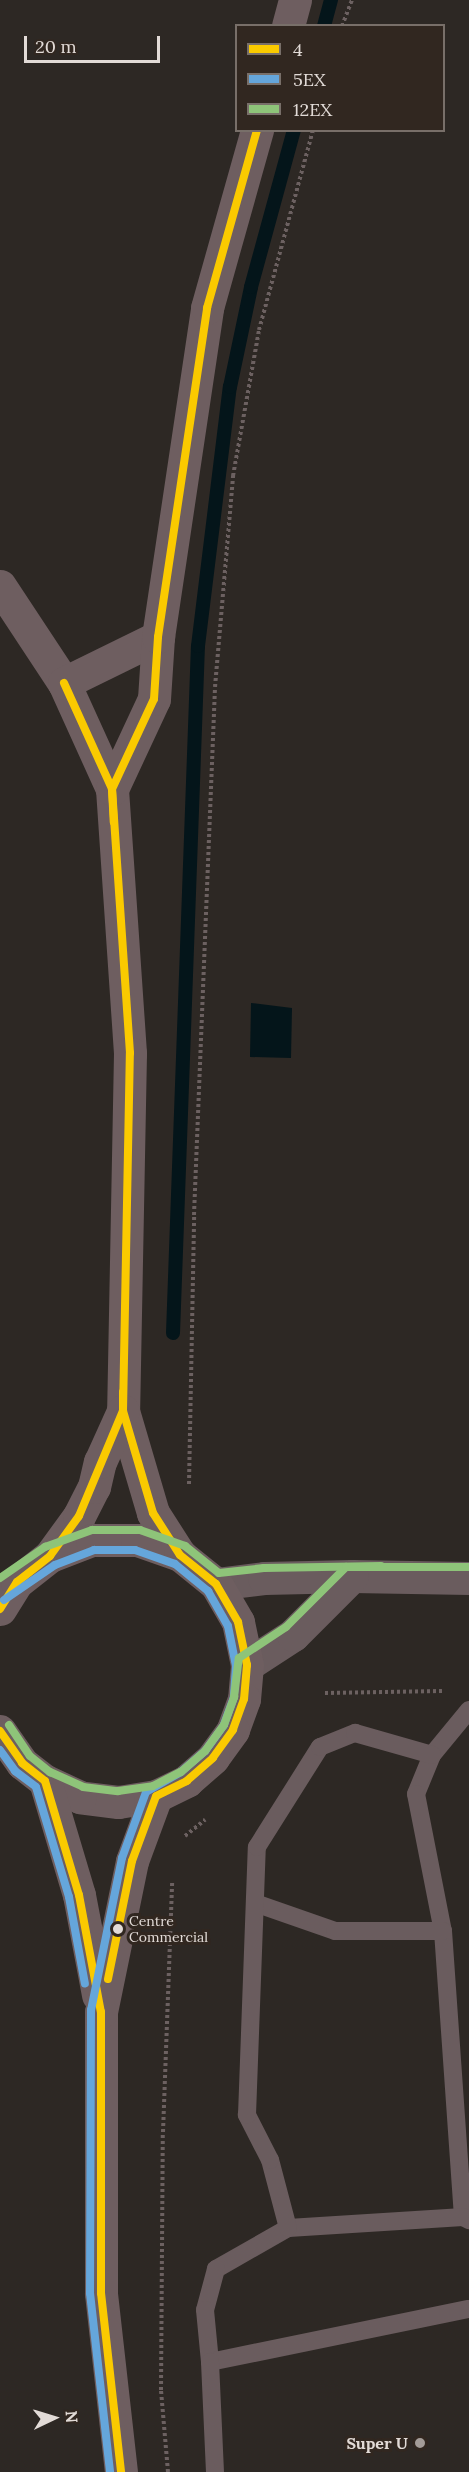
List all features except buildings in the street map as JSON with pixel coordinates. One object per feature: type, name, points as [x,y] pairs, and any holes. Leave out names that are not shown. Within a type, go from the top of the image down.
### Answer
[{"type":"main road","points":[[289,24],[295,0]]},
{"type":"main road","points":[[112,789],[154,699],[159,637],[207,308],[256,132]]},
{"type":"main road","points":[[0,586],[64,683],[112,789],[130,1053],[123,1411],[153,1513],[180,1555],[216,1584],[238,1622],[247,1665],[244,1699],[237,1720],[213,1758],[187,1781],[156,1796],[118,1802],[80,1797],[45,1781],[22,1763],[0,1731]]},
{"type":"main road","points":[[64,683],[159,637]]},
{"type":"main road","points":[[6,1594],[50,1556],[89,1497],[123,1411]]},
{"type":"main road","points":[[50,1556],[92,1540],[137,1540],[180,1555]]},
{"type":"main road","points":[[45,1781],[79,1895],[101,2012],[101,2293],[121,2472]]},
{"type":"main road","points":[[101,2012],[132,1860],[156,1796]]},
{"type":"street","points":[[247,1665],[293,1635],[352,1576]]},
{"type":"street","points":[[216,1584],[264,1578],[352,1576],[469,1578]]},
{"type":"lane","points":[[214,2472],[210,2362],[205,2310],[216,2269],[288,2228],[466,2218],[443,1931],[416,1794],[432,1755],[469,1710]]},
{"type":"lane","points":[[288,2228],[270,2160],[248,2115],[258,1847],[320,1747],[355,1733],[432,1755]]},
{"type":"lane","points":[[255,1903],[335,1931],[443,1931]]},
{"type":"lane","points":[[210,2362],[469,2309]]},
{"type":"path","points":[[343,24],[352,0]]},
{"type":"path","points":[[189,1488],[187,1425],[193,1227],[215,687],[233,476],[259,330],[312,132]]},
{"type":"path","points":[[325,1693],[445,1691]]},
{"type":"path","points":[[181,1840],[210,1815]]},
{"type":"path","points":[[168,2472],[161,2390],[163,2132],[172,1873]]},
{"type":"shaded area","points":[[251,1003],[292,1008],[291,1058],[250,1057]]},
{"type":"waterway","points":[[325,24],[331,0]]},
{"type":"waterway","points":[[173,1333],[198,646],[230,387],[251,287],[293,132]]},
{"type":"transit line","name":"4","points":[[0,1609],[17,1582],[50,1556],[79,1516],[123,1411],[130,1053],[112,789],[154,699],[158,637],[207,308],[256,132]]},
{"type":"transit line","name":"4","points":[[64,683],[112,789],[114,822]]},
{"type":"transit line","name":"4","points":[[123,1392],[123,1411],[153,1513],[180,1555],[216,1584],[238,1622],[247,1665],[244,1699],[233,1730],[213,1758],[187,1781],[156,1796]]},
{"type":"transit line","name":"12EX","points":[[0,1578],[45,1547],[92,1530],[140,1530],[185,1546],[219,1573],[264,1568],[381,1566]]},
{"type":"transit line","name":"5EX","points":[[4,1600],[55,1565],[94,1550],[135,1550],[175,1564],[208,1591],[228,1626],[236,1666],[234,1697],[224,1725],[205,1751],[181,1772],[146,1792],[122,1858],[91,2010],[90,2293],[110,2472]]},
{"type":"transit line","name":"12EX","points":[[9,1725],[30,1756],[50,1772],[83,1787],[118,1791],[153,1786],[181,1772],[205,1751],[224,1725],[234,1697],[239,1658],[286,1627],[346,1567],[469,1567]]},
{"type":"transit line","name":"4","points":[[0,1731],[22,1763],[45,1781]]},
{"type":"transit line","name":"5EX","points":[[0,1750],[15,1771],[36,1787],[69,1897],[85,1984]]},
{"type":"transit line","name":"4","points":[[45,1781],[79,1895],[101,2012],[101,2293],[121,2472]]},
{"type":"transit line","name":"4","points":[[108,1979],[132,1861],[156,1796]]},
{"type":"place","name":"Centre Commercial","points":[[118,1929]]},
{"type":"place","name":"Super U","points":[[420,2443]]}]
